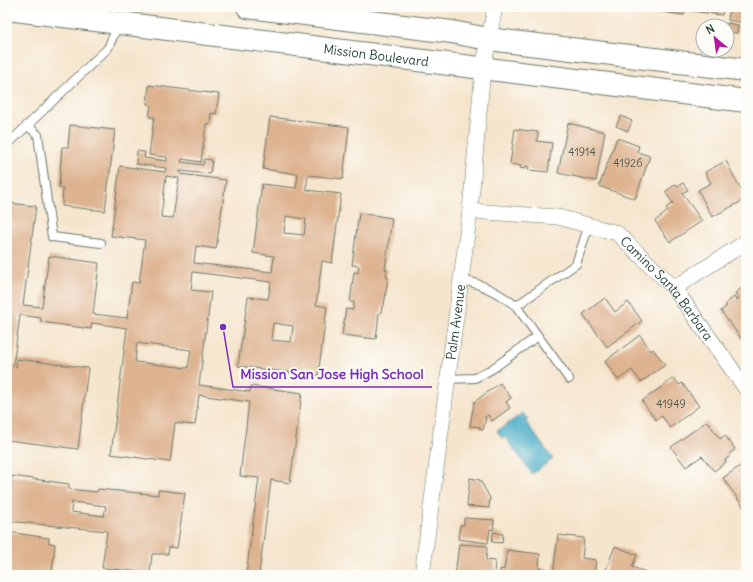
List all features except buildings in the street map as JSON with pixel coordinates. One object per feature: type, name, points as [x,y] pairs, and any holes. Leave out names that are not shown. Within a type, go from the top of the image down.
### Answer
[{"type":"main road","points":[[248,7],[452,32],[488,39],[746,70]]},
{"type":"main road","name":"Mission Boulevard","points":[[7,9],[746,101]]},
{"type":"street","name":"Palm Avenue","points":[[422,575],[470,211],[483,69],[494,7]]},
{"type":"street","name":"Camino Santa Barbara","points":[[470,211],[558,217],[617,233],[674,288],[746,389]]},
{"type":"street","points":[[674,288],[746,242]]},
{"type":"lane","points":[[7,145],[108,48],[119,22]]},
{"type":"lane","points":[[27,125],[38,135],[52,237],[101,244]]},
{"type":"lane","points":[[516,306],[576,264],[589,225]]},
{"type":"lane","points":[[461,280],[472,282],[495,291],[516,306],[569,379]]},
{"type":"lane","points":[[448,379],[474,378],[492,369],[538,336]]},
{"type":"water","points":[[523,413],[528,420],[526,422],[553,459],[532,474],[505,437],[502,438],[497,431]]},
{"type":"place","name":"Mission San Jose High School","points":[[223,327]]}]
